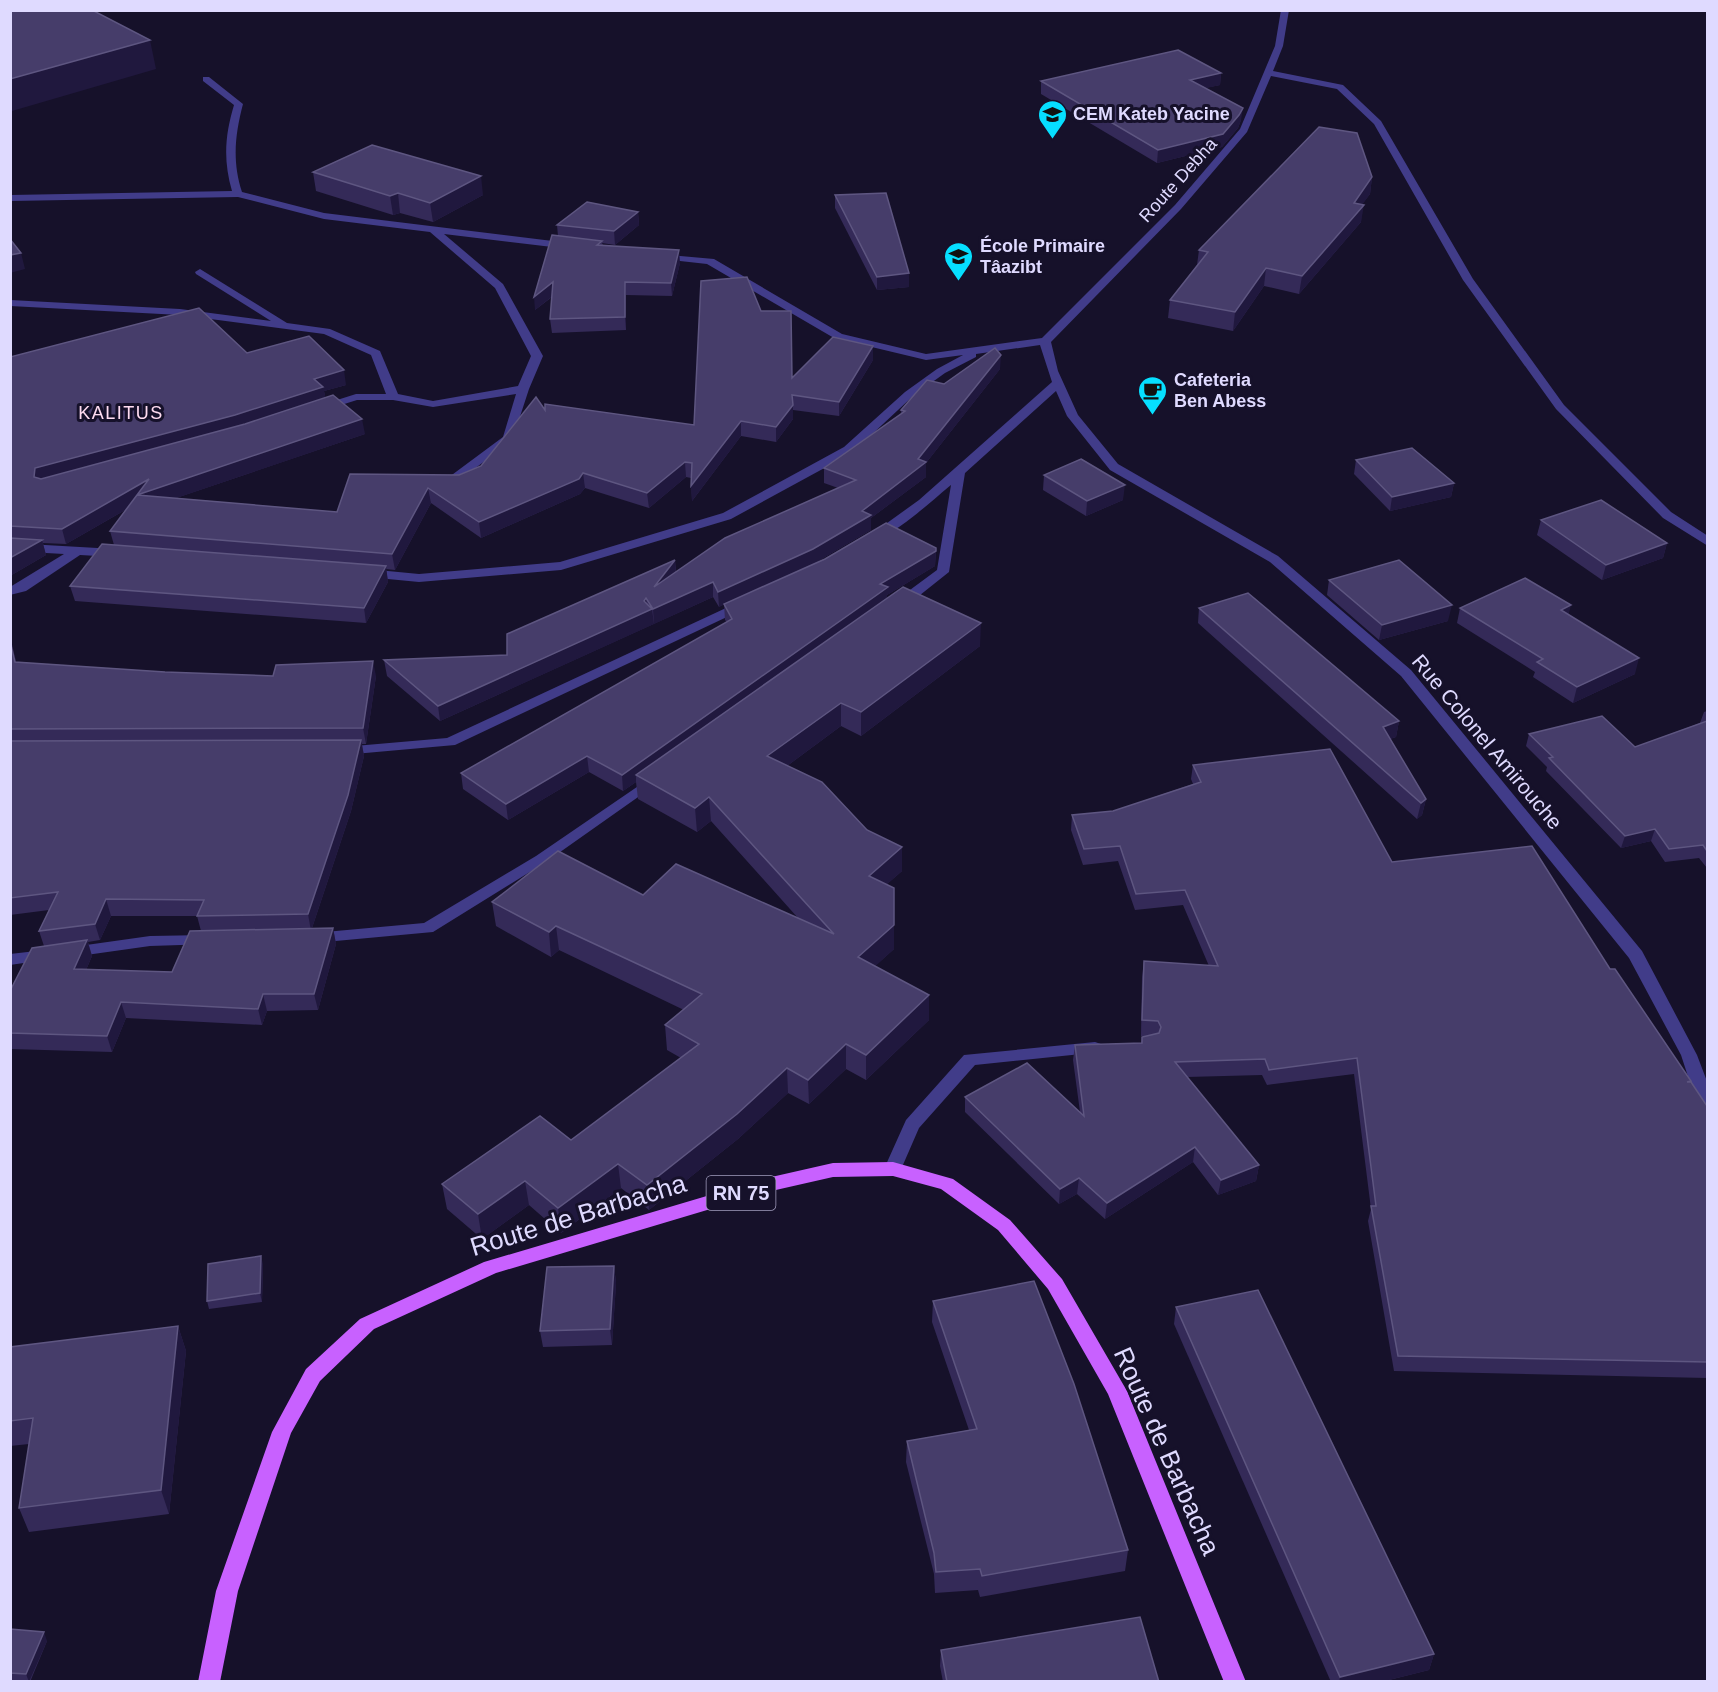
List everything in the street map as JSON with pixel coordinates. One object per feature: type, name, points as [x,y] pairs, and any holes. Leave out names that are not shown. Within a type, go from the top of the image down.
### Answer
[{"type":"main road","name":"Route de Barbacha","points":[[209,1682],[227,1591],[282,1432],[313,1375],[367,1324],[492,1267],[756,1189],[833,1170],[893,1169],[947,1184],[995,1218],[1004,1225],[1055,1284],[1117,1391],[1235,1682]]},
{"type":"street","name":"Route Debha","points":[[1045,341],[1178,207],[1244,130],[1279,46],[1285,10]]},
{"type":"street","points":[[1268,73],[1340,87],[1378,123],[1468,280],[1560,407],[1667,515],[1707,542]]},
{"type":"street","points":[[206,79],[239,105],[228,140],[231,172],[238,194]]},
{"type":"street","points":[[10,198],[238,194],[324,216],[577,247]]},
{"type":"street","points":[[432,228],[499,286],[537,356],[523,389],[508,439],[447,483]]},
{"type":"street","points":[[655,255],[710,261],[838,336],[926,357],[1045,341]]},
{"type":"street","points":[[200,273],[287,326]]},
{"type":"street","points":[[10,303],[180,312],[326,331],[376,353],[393,397]]},
{"type":"street","points":[[147,322],[180,312]]},
{"type":"street","name":"Rue Colonel Amirouche","points":[[1045,341],[1052,371],[1072,416],[1114,467],[1274,559],[1406,673],[1636,955],[1689,1055],[1707,1110]]},
{"type":"street","points":[[360,573],[419,578],[561,566],[727,516],[848,450],[917,388],[941,371],[983,349]]},
{"type":"street","points":[[867,541],[905,518],[1020,412],[1058,383]]},
{"type":"street","points":[[311,412],[356,397],[393,397],[433,404],[523,389]]},
{"type":"street","points":[[887,613],[943,572],[958,471]]},
{"type":"street","points":[[10,547],[123,553]]},
{"type":"street","points":[[10,591],[21,588],[77,551]]},
{"type":"street","points":[[332,751],[356,751],[450,742],[756,598]]},
{"type":"street","points":[[300,938],[427,928],[542,859],[668,770]]},
{"type":"street","points":[[10,960],[150,941],[219,940]]},
{"type":"street","points":[[893,1169],[912,1125],[970,1059],[1116,1046]]},
{"type":"building","points":[[10,10],[92,10],[150,40],[10,79]]},
{"type":"building","points":[[1178,50],[1221,73],[1190,80],[1243,108],[1223,134],[1158,150],[1041,81]]},
{"type":"building","points":[[1319,127],[1357,133],[1372,177],[1354,203],[1364,205],[1302,276],[1266,268],[1235,312],[1170,300],[1208,252],[1199,250]]},
{"type":"building","points":[[372,145],[481,176],[430,203],[398,193],[390,196],[313,172]]},
{"type":"building","points":[[886,193],[909,273],[877,277],[835,195]]},
{"type":"building","points":[[587,202],[638,212],[614,231],[557,225]]},
{"type":"building","points":[[552,235],[602,241],[597,245],[679,250],[671,283],[625,282],[625,317],[550,319],[553,282],[534,297]]},
{"type":"building","points":[[10,239],[21,253],[10,255]]},
{"type":"building","points":[[747,277],[761,311],[791,311],[792,378],[833,337],[873,346],[839,402],[792,395],[793,405],[776,427],[741,421],[691,486],[692,463],[685,462],[647,493],[583,473],[579,479],[479,522],[428,488],[392,554],[110,531],[137,495],[337,512],[350,474],[459,475],[481,466],[536,397],[545,410],[545,404],[694,425],[701,281]]},
{"type":"building","points":[[199,308],[247,353],[309,336],[344,370],[314,379],[323,387],[235,415],[35,468],[34,477],[41,479],[245,424],[333,395],[362,419],[137,495],[149,479],[62,529],[10,526],[10,357]]},
{"type":"building","points":[[995,348],[1001,355],[918,459],[926,462],[862,511],[871,515],[813,549],[718,592],[713,582],[653,609],[646,598],[644,601],[652,609],[438,706],[384,660],[507,655],[507,634],[675,560],[654,587],[725,538],[856,480],[824,468],[905,411],[901,410],[927,380],[944,384]]},
{"type":"building","points":[[1412,448],[1454,483],[1392,497],[1356,460]]},
{"type":"building","points":[[1081,459],[1125,485],[1087,501],[1044,475]]},
{"type":"building","points":[[1601,500],[1667,543],[1606,565],[1541,520]]},
{"type":"building","points":[[886,523],[936,548],[936,551],[880,584],[888,587],[622,775],[587,756],[506,804],[461,773],[732,619],[724,604],[825,559]]},
{"type":"building","points":[[10,538],[42,540],[10,558]]},
{"type":"building","points":[[102,544],[386,566],[364,608],[70,586]]},
{"type":"building","points":[[1399,560],[1452,605],[1382,625],[1329,580]]},
{"type":"building","points":[[1525,578],[1571,605],[1561,610],[1639,658],[1577,687],[1537,662],[1543,659],[1460,608]]},
{"type":"building","points":[[903,587],[981,623],[861,712],[841,703],[767,756],[822,782],[867,830],[902,847],[869,876],[894,888],[894,925],[858,957],[929,995],[866,1055],[846,1044],[808,1080],[787,1068],[737,1114],[647,1185],[618,1164],[558,1208],[525,1181],[478,1214],[442,1184],[540,1116],[571,1140],[699,1044],[665,1025],[702,994],[556,926],[549,932],[492,902],[558,851],[643,895],[676,864],[834,934],[709,797],[695,808],[636,775]]},
{"type":"building","points":[[1248,593],[1399,721],[1383,727],[1426,799],[1421,803],[1199,608]]},
{"type":"building","points":[[10,641],[15,662],[165,672],[273,676],[276,665],[373,661],[363,728],[10,729]]},
{"type":"building","points":[[1602,716],[1635,747],[1707,721],[1707,851],[1703,845],[1669,849],[1655,829],[1625,836],[1549,758],[1553,757],[1529,734]]},
{"type":"building","points":[[361,740],[348,795],[308,914],[197,916],[204,900],[106,899],[95,924],[39,931],[58,892],[10,898],[10,741]]},
{"type":"building","points":[[1330,749],[1392,862],[1532,846],[1610,969],[1615,969],[1691,1081],[1687,1082],[1691,1082],[1707,1106],[1707,1362],[1398,1356],[1371,1206],[1376,1206],[1357,1058],[1269,1070],[1265,1059],[1175,1062],[1259,1165],[1221,1180],[1195,1147],[1107,1203],[1079,1178],[1060,1189],[965,1097],[1027,1063],[1084,1116],[1075,1045],[1142,1043],[1142,1037],[1159,1033],[1161,1027],[1158,1021],[1142,1020],[1144,961],[1218,966],[1185,890],[1136,894],[1120,846],[1084,849],[1072,815],[1113,811],[1201,782],[1193,765]]},
{"type":"building","points":[[333,928],[314,994],[263,994],[258,1009],[121,1002],[107,1036],[10,1033],[10,991],[32,948],[87,940],[74,969],[172,972],[190,931]]},
{"type":"building","points":[[261,1256],[260,1293],[207,1301],[208,1264]]},
{"type":"building","points":[[614,1266],[610,1329],[540,1331],[547,1267]]},
{"type":"building","points":[[1034,1281],[1074,1384],[1128,1550],[982,1576],[980,1569],[936,1572],[934,1553],[907,1441],[977,1429],[933,1301]]},
{"type":"building","points":[[1258,1290],[1434,1654],[1340,1677],[1176,1307]]},
{"type":"building","points":[[178,1326],[161,1490],[19,1508],[33,1418],[10,1421],[10,1347]]},
{"type":"building","points":[[1140,1617],[1159,1682],[947,1682],[941,1650]]},
{"type":"building","points":[[10,1629],[44,1632],[26,1674],[10,1673]]},
{"type":"place","name":"CEM Kateb Yacine","points":[[1052,140]]},
{"type":"place","name":"École Primaire Tâazibt","points":[[959,282]]},
{"type":"place","name":"Cafeteria Ben Abess","points":[[1153,416]]},
{"type":"district","name":"KALITUS","points":[[121,413]]}]
